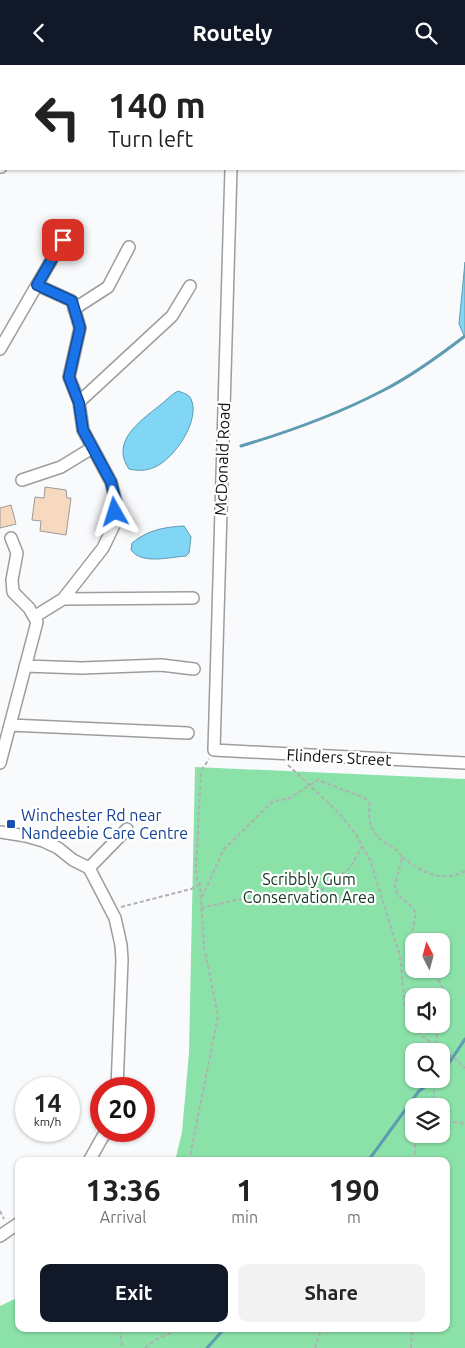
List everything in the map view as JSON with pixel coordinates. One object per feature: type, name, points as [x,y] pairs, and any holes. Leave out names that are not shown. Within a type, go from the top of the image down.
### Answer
[{"type":"street","name":"McDonald Road","points":[[214,750],[230,170]]},
{"type":"street","points":[[0,349],[63,240]]},
{"type":"street","points":[[74,309],[108,287],[129,247]]},
{"type":"street","points":[[34,617],[63,599],[103,548],[115,523],[116,502],[111,482],[83,430],[79,403],[69,377],[80,328],[72,301],[37,285]]},
{"type":"street","points":[[79,403],[172,316],[190,286]]},
{"type":"street","points":[[22,480],[61,467],[92,448]]},
{"type":"street","points":[[0,763],[36,622],[29,608],[13,592],[12,580],[17,553],[11,538]]},
{"type":"street","points":[[63,599],[193,598]]},
{"type":"street","points":[[25,666],[82,668],[161,665],[194,669]]},
{"type":"street","points":[[10,725],[188,733]]},
{"type":"street","name":"Flinders Street","points":[[214,750],[465,763]]},
{"type":"street","points":[[89,868],[127,829]]},
{"type":"street","points":[[0,832],[26,835],[43,841],[58,848],[73,860],[89,868],[111,910],[121,945],[122,961],[117,1077]]},
{"type":"street","points":[[91,1157],[100,1142]]},
{"type":"street","points":[[0,1236],[15,1226]]},
{"type":"path","points":[[190,1157],[218,1016],[204,947],[200,884],[197,880],[196,869],[201,771],[214,750]]},
{"type":"path","points":[[288,765],[339,813],[355,833],[370,860],[400,957],[405,1007],[412,1024],[431,1043]]},
{"type":"path","points":[[201,899],[224,849],[273,801],[288,799],[318,780],[365,798],[370,804],[368,818],[373,832],[385,843],[399,851],[402,857],[420,870],[430,875],[449,877],[465,871]]},
{"type":"path","points":[[201,908],[245,899],[288,902],[320,892],[350,868],[362,846]]},
{"type":"path","points":[[402,857],[395,885],[397,894],[416,913],[412,933]]},
{"type":"path","points":[[111,910],[191,889],[200,884]]},
{"type":"path","points":[[450,1056],[465,1068]]},
{"type":"path","points":[[450,1122],[465,1124]]},
{"type":"path","points":[[415,1157],[416,1143]]},
{"type":"path","points":[[120,1332],[122,1348]]},
{"type":"path","points":[[145,1348],[155,1340],[173,1332]]},
{"type":"path","points":[[315,1348],[320,1332]]},
{"type":"path","points":[[412,1332],[412,1348]]},
{"type":"green space","name":"Scribbly Gum Conservation Area","points":[[195,767],[465,779],[465,1348],[0,1348],[0,1306],[15,1299],[15,1332],[450,1332],[450,1157],[176,1157],[182,1132],[189,1053]]},
{"type":"water","points":[[465,262],[465,338],[459,324]]},
{"type":"water","points":[[178,391],[189,396],[193,408],[189,428],[184,438],[170,456],[155,467],[142,470],[129,469],[124,459],[123,450],[125,441],[130,433],[144,418]]},
{"type":"water","points":[[184,526],[191,537],[189,553],[186,556],[149,559],[136,555],[131,550],[132,543],[150,532],[163,528]]},
{"type":"building","points":[[45,487],[66,490],[67,498],[71,498],[66,535],[40,531],[41,521],[32,520],[35,497],[44,498]]},
{"type":"building","points":[[11,505],[16,524],[0,528],[0,508]]},
{"type":"waterway","points":[[241,446],[313,422],[365,399],[415,372],[465,336]]},
{"type":"waterway","points":[[450,1062],[465,1039]]},
{"type":"waterway","points":[[371,1157],[419,1091],[423,1088]]},
{"type":"waterway","points":[[207,1348],[221,1332]]},
{"type":"place","name":"Winchester Rd near Nandeebie Care Centre","points":[[11,824]]},
{"type":"route","points":[[63,240],[37,285],[72,301],[80,328],[69,377],[79,403],[83,430],[111,482],[116,502],[115,512]]}]
